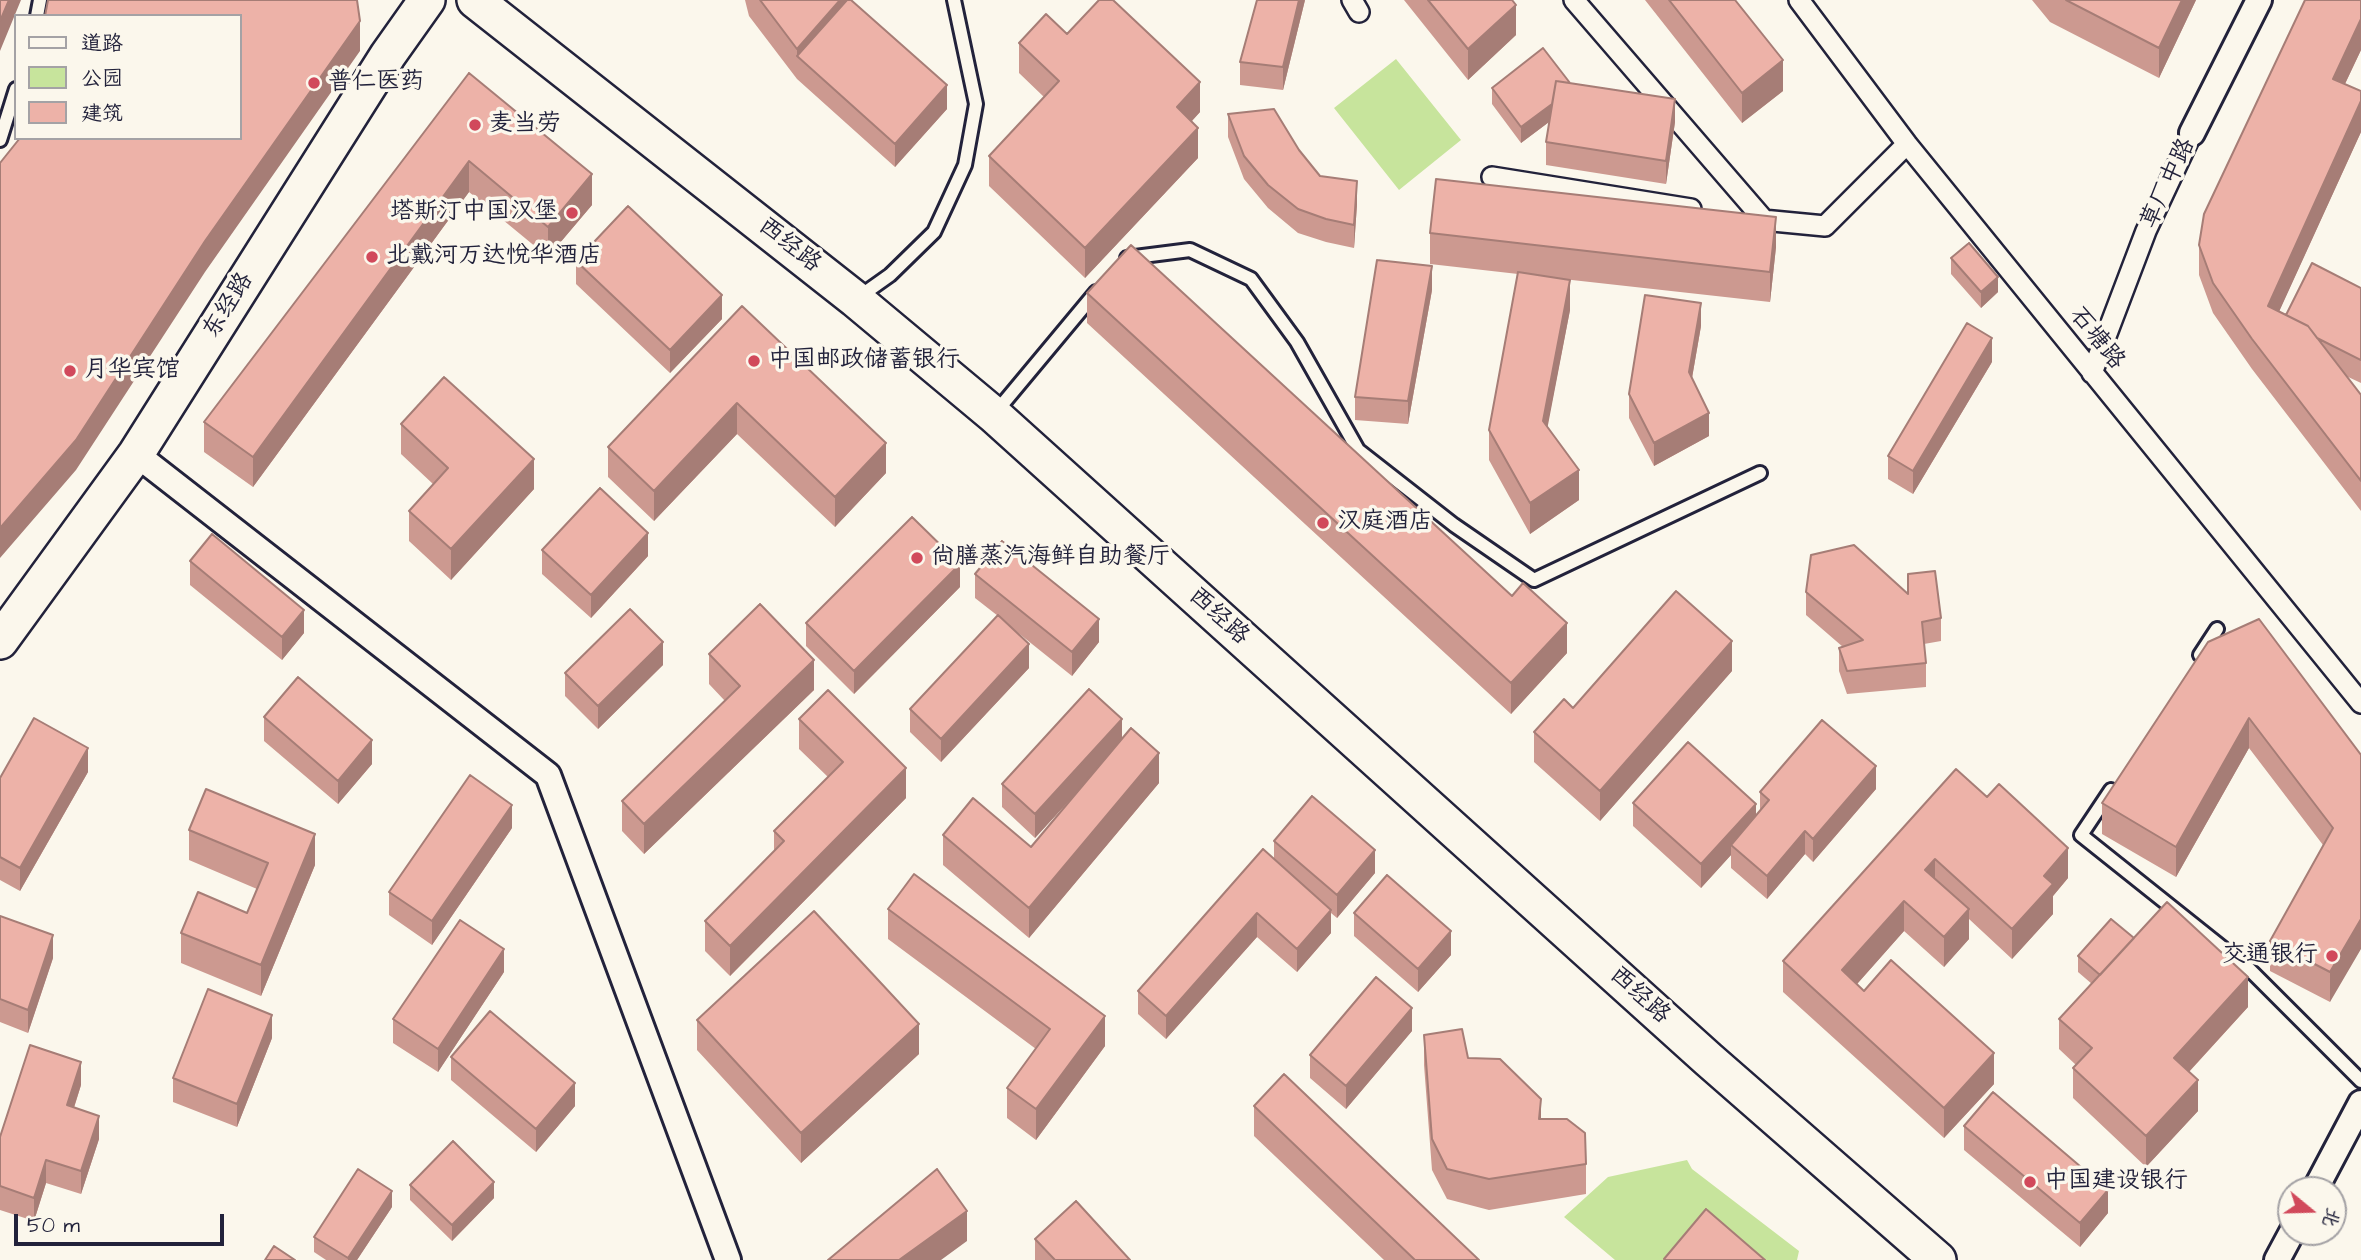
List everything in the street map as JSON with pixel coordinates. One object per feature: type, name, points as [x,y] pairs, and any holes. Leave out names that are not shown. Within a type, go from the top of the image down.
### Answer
[{"type":"main road","name":"东经路","points":[[0,641],[136,454],[388,55],[427,0]]},
{"type":"main road","name":"西经路","points":[[475,0],[855,299],[994,415],[1708,1059],[1938,1260]]},
{"type":"main road","points":[[517,0],[535,47]]},
{"type":"street","points":[[1574,0],[1764,220]]},
{"type":"street","name":"石塘路","points":[[1799,0],[1907,144],[2361,703]]},
{"type":"street","name":"草厂中路","points":[[2092,373],[2147,231],[2192,133],[2259,0]]},
{"type":"street","points":[[1737,216],[1825,226],[1907,144]]},
{"type":"street","points":[[1492,177],[1710,212]]},
{"type":"street","points":[[136,454],[548,775],[728,1260]]},
{"type":"street","points":[[2322,1176],[2361,1103]]},
{"type":"lane","points":[[855,299],[890,275],[934,232],[965,165],[976,104],[954,0]]},
{"type":"lane","points":[[0,140],[14,95]]},
{"type":"lane","points":[[1115,269],[1124,259],[1190,250],[1251,279],[1297,341],[1358,450],[1454,525],[1534,580],[1760,472]]},
{"type":"lane","points":[[994,415],[1106,280]]},
{"type":"lane","points":[[2194,663],[2217,629]]},
{"type":"lane","points":[[2119,778],[2081,835],[2249,970],[2361,1081]]},
{"type":"green space","points":[[1396,59],[1461,140],[1399,190],[1334,108]]},
{"type":"green space","points":[[1687,1160],[1692,1169],[1799,1251],[1797,1260],[1615,1260],[1564,1217],[1608,1177]]},
{"type":"building","points":[[0,0],[9,0],[0,21]]},
{"type":"building","name":"月华宾馆","points":[[48,0],[357,0],[360,21],[205,241],[76,440],[0,528],[0,163],[18,140],[242,140],[242,14],[45,14]]},
{"type":"building","points":[[760,0],[840,0],[797,49]]},
{"type":"building","points":[[847,0],[851,0],[947,85],[895,144],[797,56]]},
{"type":"building","points":[[1099,0],[1113,0],[1200,82],[1177,107],[1198,128],[1085,248],[989,156],[1059,81],[1019,43],[1046,14],[1067,34]]},
{"type":"building","points":[[1257,0],[1299,0],[1283,67],[1240,62]]},
{"type":"building","points":[[1428,0],[1512,0],[1516,5],[1468,49]]},
{"type":"building","points":[[1669,0],[1735,0],[1783,60],[1742,93]]},
{"type":"building","points":[[2066,0],[2182,0],[2159,48]]},
{"type":"building","points":[[2305,0],[2361,0],[2361,19],[2333,79],[2361,91],[2361,101],[2268,306],[2308,326],[2361,395],[2361,481],[2252,339],[2213,283],[2199,245],[2204,214]]},
{"type":"building","points":[[1543,48],[1570,83],[1556,81],[1552,104],[1521,127],[1492,88]]},
{"type":"building","points":[[469,73],[592,174],[548,227],[469,161],[253,457],[204,422]]},
{"type":"building","points":[[1556,81],[1675,99],[1666,161],[1546,142]]},
{"type":"building","points":[[1274,109],[1299,150],[1320,176],[1357,181],[1354,225],[1298,209],[1268,185],[1244,156],[1228,114]]},
{"type":"building","points":[[1436,179],[1776,217],[1770,272],[1430,233]]},
{"type":"building","points":[[628,206],[722,295],[670,350],[576,261]]},
{"type":"building","points":[[1969,243],[1998,277],[1981,292],[1951,258]]},
{"type":"building","points":[[1131,245],[1512,596],[1523,583],[1567,623],[1511,683],[1087,293]]},
{"type":"building","points":[[1377,260],[1432,266],[1408,401],[1355,397]]},
{"type":"building","points":[[2312,263],[2361,288],[2361,360],[2317,338],[2308,326],[2286,315]]},
{"type":"building","points":[[1518,272],[1570,280],[1543,421],[1579,470],[1530,503],[1489,430]]},
{"type":"building","points":[[1645,295],[1701,303],[1689,372],[1709,413],[1654,443],[1629,394]]},
{"type":"building","points":[[742,306],[886,443],[835,497],[737,403],[654,491],[608,447]]},
{"type":"building","points":[[1967,323],[1992,338],[1913,471],[1888,456]]},
{"type":"building","points":[[444,377],[534,459],[451,549],[409,511],[448,468],[401,424]]},
{"type":"building","points":[[600,488],[648,533],[591,595],[542,550]]},
{"type":"building","points":[[912,517],[960,564],[854,671],[806,623]]},
{"type":"building","points":[[212,534],[304,610],[282,637],[190,561]]},
{"type":"building","points":[[1002,541],[1099,619],[1072,652],[975,574]]},
{"type":"building","points":[[1854,545],[1908,594],[1908,574],[1935,571],[1941,618],[1922,622],[1926,663],[1847,671],[1839,648],[1863,640],[1806,592],[1811,555]]},
{"type":"building","points":[[1676,591],[1732,641],[1600,791],[1534,732],[1564,699],[1573,708]]},
{"type":"building","points":[[760,604],[814,660],[644,824],[622,801],[740,686],[709,654]]},
{"type":"building","points":[[630,609],[663,642],[598,706],[565,673]]},
{"type":"building","points":[[998,615],[1029,644],[941,739],[910,709]]},
{"type":"building","points":[[2259,619],[2361,755],[2361,919],[2330,972],[2270,941],[2333,828],[2249,718],[2176,847],[2102,803],[2208,642]]},
{"type":"building","points":[[298,677],[372,740],[338,781],[264,717]]},
{"type":"building","points":[[1089,689],[1122,719],[1035,814],[1002,784]]},
{"type":"building","points":[[828,690],[906,768],[730,946],[705,921],[784,841],[774,831],[843,762],[799,719]]},
{"type":"building","points":[[34,718],[88,748],[20,868],[0,857],[0,778]]},
{"type":"building","points":[[1822,720],[1876,766],[1813,839],[1805,831],[1767,876],[1731,845],[1769,800],[1760,792]]},
{"type":"building","points":[[1131,728],[1159,753],[1029,908],[943,835],[973,798],[1031,847]]},
{"type":"building","points":[[1688,742],[1756,804],[1701,864],[1633,803]]},
{"type":"building","points":[[1956,769],[1987,797],[1999,784],[2068,848],[2044,876],[2053,884],[2012,929],[1935,859],[1925,870],[1969,909],[1944,937],[1904,901],[1842,970],[1864,991],[1891,960],[1994,1053],[1944,1108],[1783,961]]},
{"type":"building","points":[[470,775],[512,805],[432,921],[389,892]]},
{"type":"building","points":[[206,789],[315,834],[261,965],[181,933],[198,892],[247,913],[268,863],[189,830]]},
{"type":"building","points":[[1312,796],[1375,850],[1337,895],[1274,841]]},
{"type":"building","points":[[1263,849],[1331,910],[1297,949],[1257,913],[1166,1016],[1138,991]]},
{"type":"building","points":[[914,874],[1105,1016],[1036,1109],[1007,1088],[1050,1029],[888,909]]},
{"type":"building","points":[[1387,875],[1451,931],[1418,969],[1354,913]]},
{"type":"building","points":[[2167,902],[2248,977],[2174,1058],[2198,1080],[2146,1136],[2073,1068],[2092,1048],[2059,1019]]},
{"type":"building","points":[[814,911],[919,1024],[801,1133],[697,1020]]},
{"type":"building","points":[[0,916],[53,935],[28,1010],[0,999]]},
{"type":"building","points":[[2111,919],[2134,938],[2100,975],[2078,956]]},
{"type":"building","points":[[460,920],[504,949],[438,1049],[393,1019]]},
{"type":"building","points":[[1376,977],[1412,1008],[1346,1086],[1310,1055]]},
{"type":"building","points":[[208,989],[272,1015],[237,1104],[173,1078]]},
{"type":"building","points":[[490,1011],[575,1083],[536,1129],[451,1057]]},
{"type":"building","points":[[1462,1029],[1468,1058],[1500,1059],[1541,1099],[1539,1119],[1567,1119],[1585,1133],[1586,1164],[1489,1179],[1447,1169],[1432,1139],[1424,1035]]},
{"type":"building","points":[[30,1045],[81,1062],[67,1105],[99,1116],[81,1171],[46,1160],[34,1198],[0,1186],[0,1137]]},
{"type":"building","points":[[1284,1074],[1479,1260],[1415,1260],[1254,1106]]},
{"type":"building","points":[[1993,1092],[2108,1190],[2080,1223],[1964,1126]]},
{"type":"building","points":[[453,1141],[494,1182],[452,1225],[410,1185]]},
{"type":"building","points":[[358,1169],[392,1191],[348,1258],[314,1237]]},
{"type":"building","points":[[937,1169],[967,1211],[899,1260],[828,1260]]},
{"type":"building","points":[[1076,1201],[1130,1260],[1055,1260],[1035,1239]]},
{"type":"building","points":[[1706,1209],[1765,1260],[1665,1260]]},
{"type":"building","points":[[274,1246],[295,1260],[265,1260]]},
{"type":"place","name":"普仁医药","points":[[314,83]]},
{"type":"place","name":"麦当劳","points":[[475,125]]},
{"type":"place","name":"塔斯汀中国汉堡","points":[[572,213]]},
{"type":"place","name":"北戴河万达悦华酒店","points":[[372,257]]},
{"type":"place","name":"中国邮政储蓄银行","points":[[754,361]]},
{"type":"place","name":"月华宾馆","points":[[70,371]]},
{"type":"place","name":"汉庭酒店","points":[[1323,523]]},
{"type":"place","name":"尚膳蒸汽海鲜自助餐厅","points":[[917,558]]},
{"type":"place","name":"交通银行","points":[[2332,956]]},
{"type":"place","name":"中国建设银行","points":[[2030,1182]]}]
